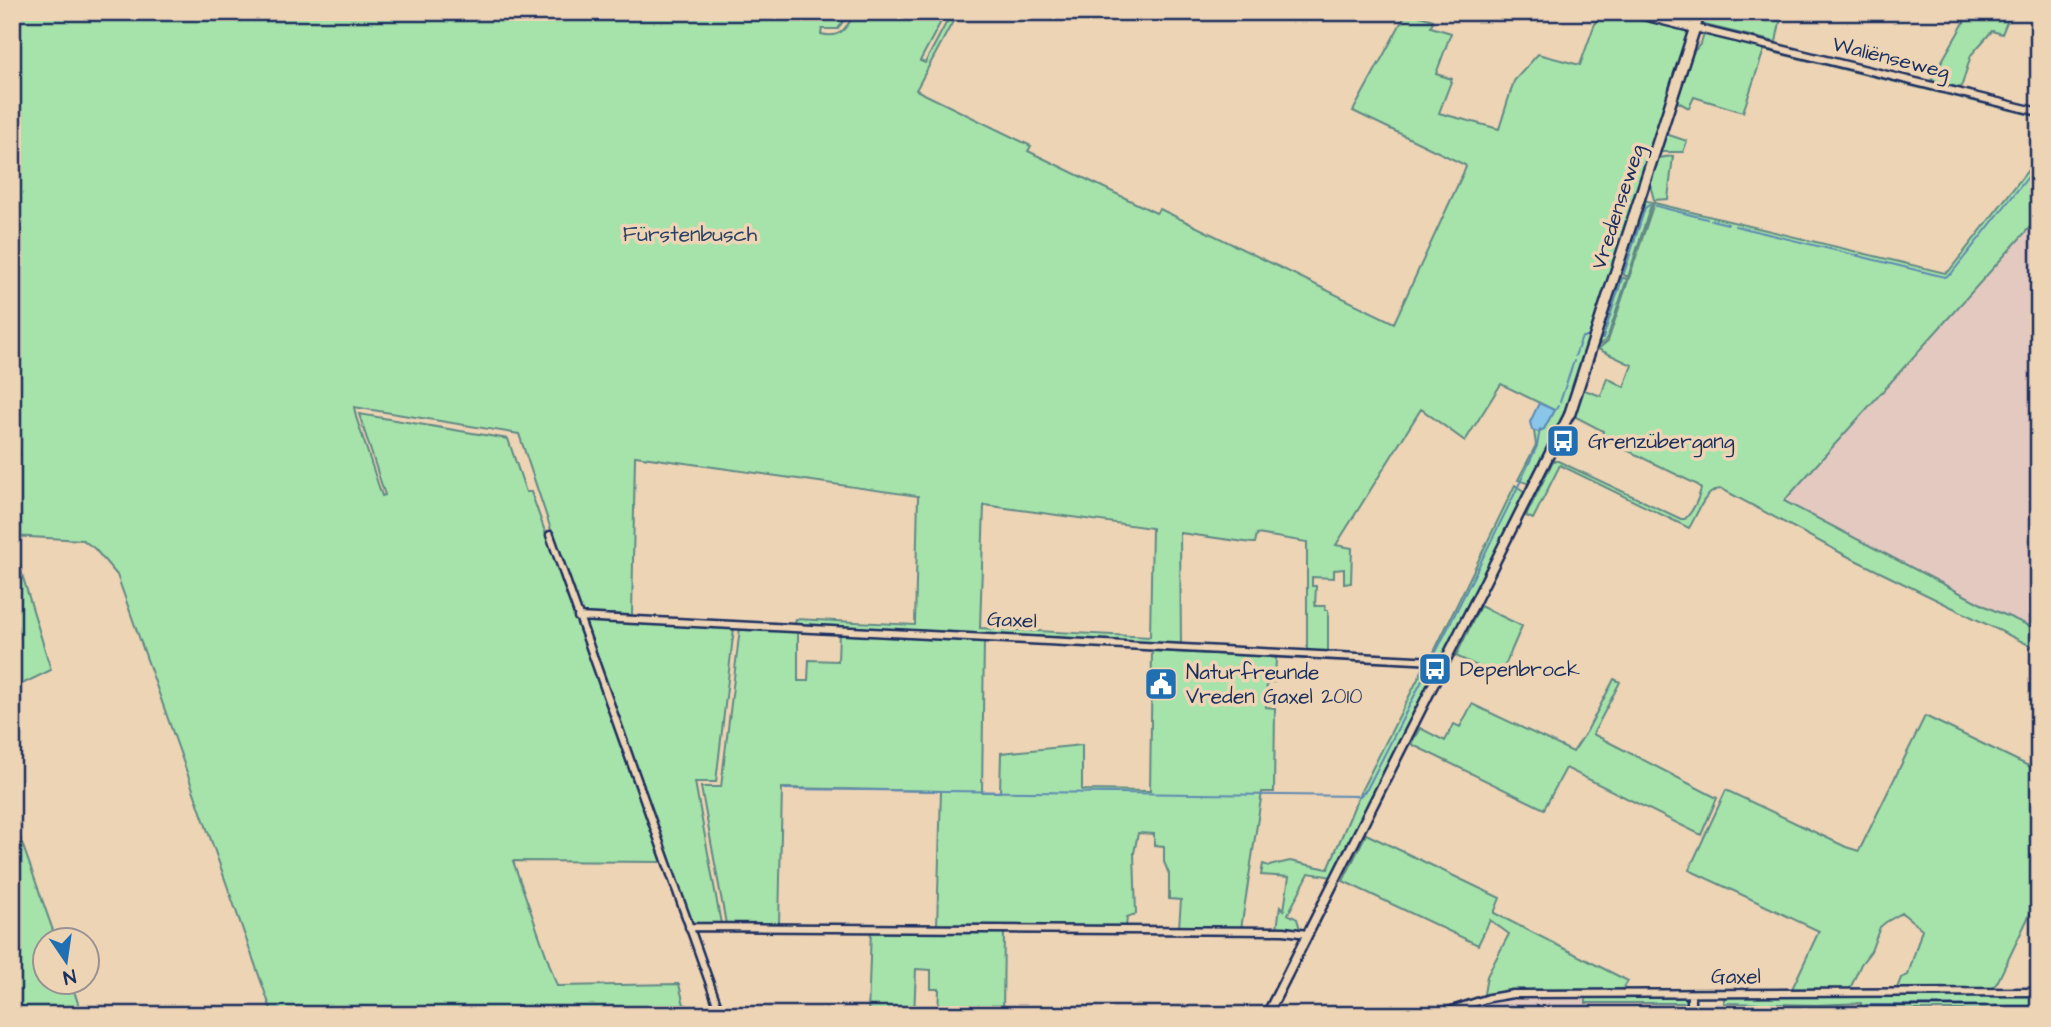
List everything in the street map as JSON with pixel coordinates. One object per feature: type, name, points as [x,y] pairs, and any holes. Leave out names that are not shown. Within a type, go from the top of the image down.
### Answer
[{"type":"main road","name":"Vredenseweg","points":[[1570,413],[1700,12]]},
{"type":"street","points":[[1632,12],[1695,28]]},
{"type":"street","name":"Waliënseweg","points":[[1695,28],[2039,112]]},
{"type":"street","points":[[1267,1015],[1570,413]]},
{"type":"street","points":[[550,536],[721,1015]]},
{"type":"street","name":"Gaxel","points":[[578,617],[1092,642],[1435,661],[1443,664]]},
{"type":"street","points":[[689,927],[1270,931],[1307,934]]},
{"type":"street","name":"Gaxel","points":[[1436,1015],[1506,995],[2039,992]]},
{"type":"street","points":[[1691,994],[1691,1015]]},
{"type":"shaded area","points":[[2039,217],[2039,630],[1989,608],[1784,501]]},
{"type":"shaded area","points":[[1586,997],[1586,1003],[1861,1003],[1862,1010],[2039,1010],[2039,1015],[1446,1015],[1498,1000]]},
{"type":"green space","name":"Fürstenbusch","points":[[12,12],[849,12],[838,29],[822,29],[821,34],[834,35],[842,31],[856,12],[946,12],[920,61],[925,63],[952,12],[958,12],[916,90],[1031,146],[1028,151],[1156,213],[1160,209],[1394,323],[1466,167],[1353,111],[1407,12],[1433,20],[1431,27],[1451,33],[1436,74],[1452,79],[1439,113],[1499,129],[1514,81],[1538,54],[1580,65],[1599,12],[1618,12],[1689,30],[1567,412],[1549,438],[1553,440],[1530,484],[1518,480],[1536,445],[1534,431],[1544,429],[1554,410],[1501,384],[1465,441],[1421,409],[1336,545],[1352,548],[1351,583],[1344,584],[1344,569],[1334,570],[1334,578],[1312,577],[1312,586],[1316,586],[1315,606],[1325,606],[1325,610],[1328,610],[1328,652],[1307,651],[1307,542],[1257,534],[1255,543],[1252,543],[1180,533],[1181,644],[795,624],[796,619],[915,625],[918,496],[635,456],[632,615],[579,613],[519,434],[354,407],[382,496],[385,495],[359,414],[508,439],[526,492],[531,492],[662,862],[513,861],[557,986],[679,984],[684,1005],[687,1005],[690,1015],[273,1015],[117,575],[95,549],[83,540],[12,536],[12,457],[20,454],[12,430]],"holes":[[[984,505],[1152,528],[1150,637],[980,628]]]},
{"type":"green space","points":[[1704,12],[1782,12],[1776,42],[1700,24]]},
{"type":"green space","points":[[1970,12],[2011,12],[2002,34],[1992,31],[1971,55],[1961,88],[1931,80]]},
{"type":"green space","points":[[1705,32],[2039,114],[2039,117],[1764,50],[1743,112],[1694,97],[1689,108],[1676,101],[1692,54],[1701,43]]},
{"type":"green space","points":[[1666,134],[1687,141],[1683,152],[1660,152]]},
{"type":"green space","points":[[1673,156],[1668,199],[1654,200],[1650,184],[1658,158]]},
{"type":"green space","points":[[2039,156],[2039,217],[1784,501],[1989,608],[2039,630],[2039,650],[1843,554],[1722,489],[1706,498],[1689,528],[1560,465],[1533,519],[1526,516],[1553,461],[1681,519],[1688,516],[1697,502],[1701,489],[1698,485],[1602,438],[1603,431],[1574,416],[1582,389],[1601,396],[1607,378],[1624,387],[1632,365],[1598,349],[1608,341],[1654,203],[1945,273]]},
{"type":"green space","points":[[1642,200],[1652,202],[1628,277],[1618,272]]},
{"type":"green space","points":[[1617,276],[1627,279],[1607,339],[1595,348]]},
{"type":"green space","points":[[1515,485],[1525,492],[1442,658],[1431,658]]},
{"type":"green space","points":[[12,541],[51,670],[12,689]]},
{"type":"green space","points":[[1480,606],[1522,626],[1500,677],[1456,656]]},
{"type":"green space","points":[[582,620],[734,628],[716,782],[695,782],[721,924],[691,924]]},
{"type":"green space","points":[[740,628],[798,629],[798,681],[808,681],[809,660],[838,661],[839,631],[984,639],[982,792],[1000,792],[1001,753],[1082,745],[1082,790],[1150,791],[1152,651],[1276,657],[1275,682],[1267,682],[1266,707],[1275,708],[1274,792],[1262,792],[1241,929],[1179,928],[1181,900],[1169,899],[1169,874],[1164,862],[1164,846],[1154,845],[1154,834],[1138,833],[1134,853],[1136,914],[1127,917],[1126,927],[937,926],[941,791],[782,788],[779,925],[726,924],[701,787],[721,787]]},
{"type":"green space","points":[[1425,665],[1437,666],[1332,877],[1309,873],[1288,914],[1297,919],[1300,929],[1277,929],[1280,906],[1284,910],[1289,877],[1261,875],[1263,864],[1269,866],[1290,861],[1328,869],[1360,793]]},
{"type":"green space","points":[[1614,679],[1620,682],[1593,734],[1717,798],[1701,835],[1566,768],[1544,809],[1411,744],[1420,728],[1445,741],[1454,724],[1460,727],[1472,704],[1573,752]]},
{"type":"green space","points":[[1925,716],[2039,771],[2039,895],[1997,983],[1990,990],[1896,991],[1901,978],[1908,975],[1922,929],[1902,913],[1880,927],[1871,951],[1861,964],[1849,991],[1791,991],[1819,931],[1689,870],[1726,790],[1859,851]]},
{"type":"green space","points":[[12,815],[51,926],[32,926],[32,996],[76,996],[82,1015],[12,1015]]},
{"type":"green space","points":[[1366,834],[1500,898],[1494,913],[1628,981],[1618,992],[1506,992],[1486,997],[1484,994],[1487,976],[1509,934],[1490,920],[1478,945],[1343,881]]},
{"type":"green space","points":[[871,929],[1004,930],[1003,1015],[938,1015],[939,989],[931,989],[931,970],[916,969],[914,1015],[868,1015]]},
{"type":"green space","points":[[2039,995],[2039,1010],[1866,1010],[1865,1015],[1861,1015],[1861,1003],[1724,1003],[1724,997]]},
{"type":"green space","points":[[1586,997],[1685,997],[1688,1003],[1586,1003]]},
{"type":"water","points":[[1539,403],[1554,410],[1544,429],[1538,432],[1532,430],[1530,422]]},
{"type":"waterway","points":[[1735,226],[1945,277],[1951,274],[2039,163]]},
{"type":"waterway","points":[[1624,273],[1645,208],[1649,205]]},
{"type":"waterway","points":[[1656,206],[1707,219]]},
{"type":"waterway","points":[[1711,220],[1728,224]]},
{"type":"waterway","points":[[1599,339],[1603,338],[1622,279]]},
{"type":"waterway","points":[[1575,356],[1582,337],[1590,337]]},
{"type":"waterway","points":[[1560,402],[1574,361]]},
{"type":"waterway","points":[[1433,658],[1537,446],[1540,429]]},
{"type":"waterway","points":[[785,789],[1360,796],[1367,789],[1431,663]]},
{"type":"waterway","points":[[1866,1005],[1986,1006]]},
{"type":"waterway","points":[[1995,1006],[2039,1006]]},
{"type":"place","name":"Grenzübergang","points":[[1563,441]]},
{"type":"place","name":"Depenbrock","points":[[1435,669]]},
{"type":"place","name":"Naturfreunde Vreden Gaxel 2010","points":[[1161,684]]}]
